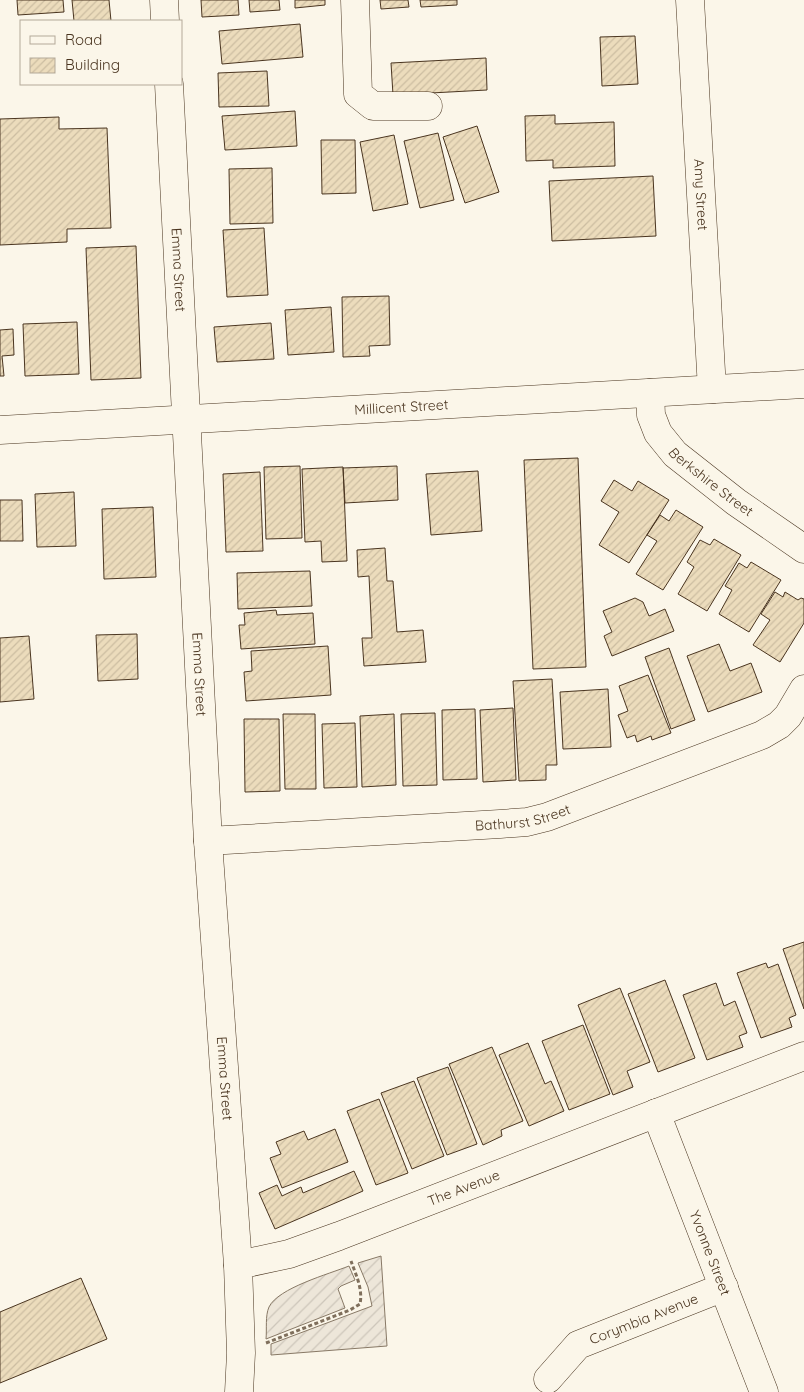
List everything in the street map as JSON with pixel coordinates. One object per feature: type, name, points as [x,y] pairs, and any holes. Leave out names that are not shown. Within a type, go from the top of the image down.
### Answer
[{"type":"street","points":[[164,0],[165,20]]},
{"type":"street","points":[[354,0],[358,94],[373,106],[428,106]]},
{"type":"street","name":"Amy Street","points":[[690,0],[712,389]]},
{"type":"street","name":"Emma Street","points":[[168,85],[208,841],[238,1266]]},
{"type":"street","name":"Millicent Street","points":[[0,430],[804,384]]},
{"type":"street","name":"Berkshire Street","points":[[650,393],[651,415],[658,433],[675,454],[736,502],[804,549]]},
{"type":"street","name":"Bathurst Street","points":[[208,841],[527,822],[762,735],[779,725],[788,716],[804,689]]},
{"type":"street","name":"The Avenue","points":[[238,1266],[289,1254],[340,1236],[804,1056]]},
{"type":"street","name":"Yvonne Street","points":[[656,1113],[764,1392]]},
{"type":"street","points":[[238,1266],[241,1353],[239,1392]]},
{"type":"street","name":"Corymbia Avenue","points":[[548,1379],[578,1345],[724,1287]]},
{"type":"path","points":[[261,1345],[350,1310],[360,1304],[361,1289],[351,1261]]},
{"type":"shaded area","points":[[381,1256],[387,1346],[271,1355],[271,1344],[372,1306],[368,1287],[358,1263]]},
{"type":"shaded area","points":[[349,1266],[355,1280],[338,1289],[345,1308],[266,1339],[268,1311],[274,1300],[293,1288],[317,1277]]},
{"type":"building","points":[[17,0],[63,0],[64,12],[18,15]]},
{"type":"building","points":[[72,0],[109,0],[111,20],[74,20]]},
{"type":"building","points":[[201,0],[238,0],[239,15],[202,17]]},
{"type":"building","points":[[249,0],[279,0],[280,10],[250,12]]},
{"type":"building","points":[[295,0],[325,0],[325,5],[295,8]]},
{"type":"building","points":[[380,0],[408,0],[409,7],[381,9]]},
{"type":"building","points":[[420,0],[457,0],[457,5],[421,7]]},
{"type":"building","points":[[300,24],[303,57],[222,64],[219,31]]},
{"type":"building","points":[[635,36],[638,84],[602,86],[600,37]]},
{"type":"building","points":[[486,58],[487,90],[393,95],[391,63]]},
{"type":"building","points":[[267,71],[269,106],[219,107],[218,73]]},
{"type":"building","points":[[295,111],[297,146],[225,150],[222,116]]},
{"type":"building","points":[[555,115],[555,124],[614,122],[615,166],[553,168],[553,160],[526,161],[525,116]]},
{"type":"building","points":[[59,117],[59,129],[107,128],[111,228],[67,229],[67,242],[0,245],[0,119]]},
{"type":"building","points":[[477,126],[499,192],[465,203],[443,137]]},
{"type":"building","points":[[438,133],[454,200],[420,208],[404,141]]},
{"type":"building","points":[[394,135],[408,204],[373,211],[360,142]]},
{"type":"building","points":[[321,140],[355,140],[356,193],[322,194]]},
{"type":"building","points":[[272,168],[273,223],[230,224],[229,169]]},
{"type":"building","points":[[653,176],[656,236],[552,241],[549,181]]},
{"type":"building","points":[[264,228],[268,295],[227,297],[223,230]]},
{"type":"building","points":[[136,246],[141,378],[91,380],[86,248]]},
{"type":"building","points":[[389,296],[390,345],[369,346],[370,356],[343,357],[342,297]]},
{"type":"building","points":[[331,307],[334,352],[288,355],[285,310]]},
{"type":"building","points":[[77,322],[79,374],[25,376],[23,324]]},
{"type":"building","points":[[271,323],[274,359],[217,362],[214,327]]},
{"type":"building","points":[[13,329],[14,355],[2,356],[4,376],[0,376],[0,330]]},
{"type":"building","points":[[578,458],[586,667],[533,669],[524,460]]},
{"type":"building","points":[[300,466],[302,538],[266,539],[264,467]]},
{"type":"building","points":[[397,466],[398,500],[345,503],[343,468]]},
{"type":"building","points":[[343,467],[347,561],[322,562],[321,541],[305,542],[302,469]]},
{"type":"building","points":[[478,471],[482,531],[431,535],[426,474]]},
{"type":"building","points":[[260,472],[263,551],[226,552],[223,474]]},
{"type":"building","points":[[614,480],[632,491],[638,481],[669,500],[629,563],[599,545],[619,512],[601,501]]},
{"type":"building","points":[[74,492],[76,546],[37,547],[35,494]]},
{"type":"building","points":[[0,500],[22,500],[23,541],[0,541]]},
{"type":"building","points":[[153,507],[156,577],[104,579],[102,509]]},
{"type":"building","points":[[676,510],[703,527],[663,590],[636,574],[657,541],[647,535],[660,515],[669,521]]},
{"type":"building","points":[[714,539],[741,555],[707,611],[678,594],[694,567],[687,562],[700,540],[710,545]]},
{"type":"building","points":[[385,548],[387,581],[393,581],[397,632],[423,630],[426,662],[364,666],[362,638],[372,638],[369,576],[358,577],[357,550]]},
{"type":"building","points":[[751,562],[781,580],[749,632],[719,614],[732,590],[725,586],[739,563],[747,568]]},
{"type":"building","points":[[310,571],[312,606],[238,609],[237,573]]},
{"type":"building","points":[[775,592],[783,597],[785,592],[798,600],[804,599],[804,623],[780,662],[753,645],[770,620],[761,614]]},
{"type":"building","points":[[635,598],[643,602],[649,616],[665,609],[674,631],[612,656],[604,636],[612,632],[603,611]]},
{"type":"building","points":[[276,610],[277,615],[313,613],[315,644],[241,649],[239,625],[245,625],[244,613]]},
{"type":"building","points":[[137,634],[138,679],[98,681],[96,635]]},
{"type":"building","points":[[29,636],[34,699],[0,702],[0,638]]},
{"type":"building","points":[[719,644],[730,671],[751,663],[762,692],[708,712],[687,656]]},
{"type":"building","points":[[328,646],[331,695],[246,701],[244,672],[252,671],[251,651]]},
{"type":"building","points":[[669,648],[695,720],[671,729],[645,657]]},
{"type":"building","points":[[648,675],[671,733],[652,740],[651,736],[637,742],[635,735],[627,738],[618,715],[628,711],[619,686]]},
{"type":"building","points":[[552,679],[557,765],[546,765],[546,780],[519,781],[513,681]]},
{"type":"building","points":[[608,689],[611,747],[563,749],[560,692]]},
{"type":"building","points":[[513,708],[516,780],[483,782],[480,710]]},
{"type":"building","points":[[475,709],[477,779],[443,780],[442,710]]},
{"type":"building","points":[[435,713],[437,785],[403,786],[401,714]]},
{"type":"building","points":[[283,714],[315,714],[316,789],[285,789]]},
{"type":"building","points":[[394,714],[396,785],[362,787],[360,716]]},
{"type":"building","points":[[244,719],[279,719],[280,791],[245,792]]},
{"type":"building","points":[[355,723],[357,787],[324,788],[322,724]]},
{"type":"building","points":[[804,942],[804,1009],[783,949]]},
{"type":"building","points":[[766,963],[768,968],[778,964],[796,1015],[789,1018],[792,1027],[761,1038],[737,973]]},
{"type":"building","points":[[665,980],[695,1058],[658,1072],[628,994]]},
{"type":"building","points":[[716,983],[724,1006],[735,1001],[747,1033],[739,1036],[743,1047],[707,1060],[683,995]]},
{"type":"building","points":[[620,988],[650,1062],[627,1071],[633,1087],[613,1095],[578,1005]]},
{"type":"building","points":[[583,1025],[610,1094],[569,1110],[542,1041]]},
{"type":"building","points":[[528,1043],[545,1084],[551,1081],[564,1111],[529,1126],[499,1055]]},
{"type":"building","points":[[492,1047],[523,1121],[501,1130],[502,1136],[483,1145],[449,1064]]},
{"type":"building","points":[[448,1067],[477,1144],[447,1155],[417,1078]]},
{"type":"building","points":[[414,1081],[444,1156],[412,1169],[381,1093]]},
{"type":"building","points":[[379,1099],[408,1173],[376,1185],[347,1111]]},
{"type":"building","points":[[335,1129],[348,1162],[282,1188],[270,1158],[281,1154],[276,1142],[304,1131],[308,1140]]},
{"type":"building","points":[[354,1171],[363,1191],[275,1229],[259,1193],[277,1185],[282,1196],[301,1187],[303,1193]]},
{"type":"building","points":[[81,1278],[107,1339],[0,1383],[0,1312]]}]
